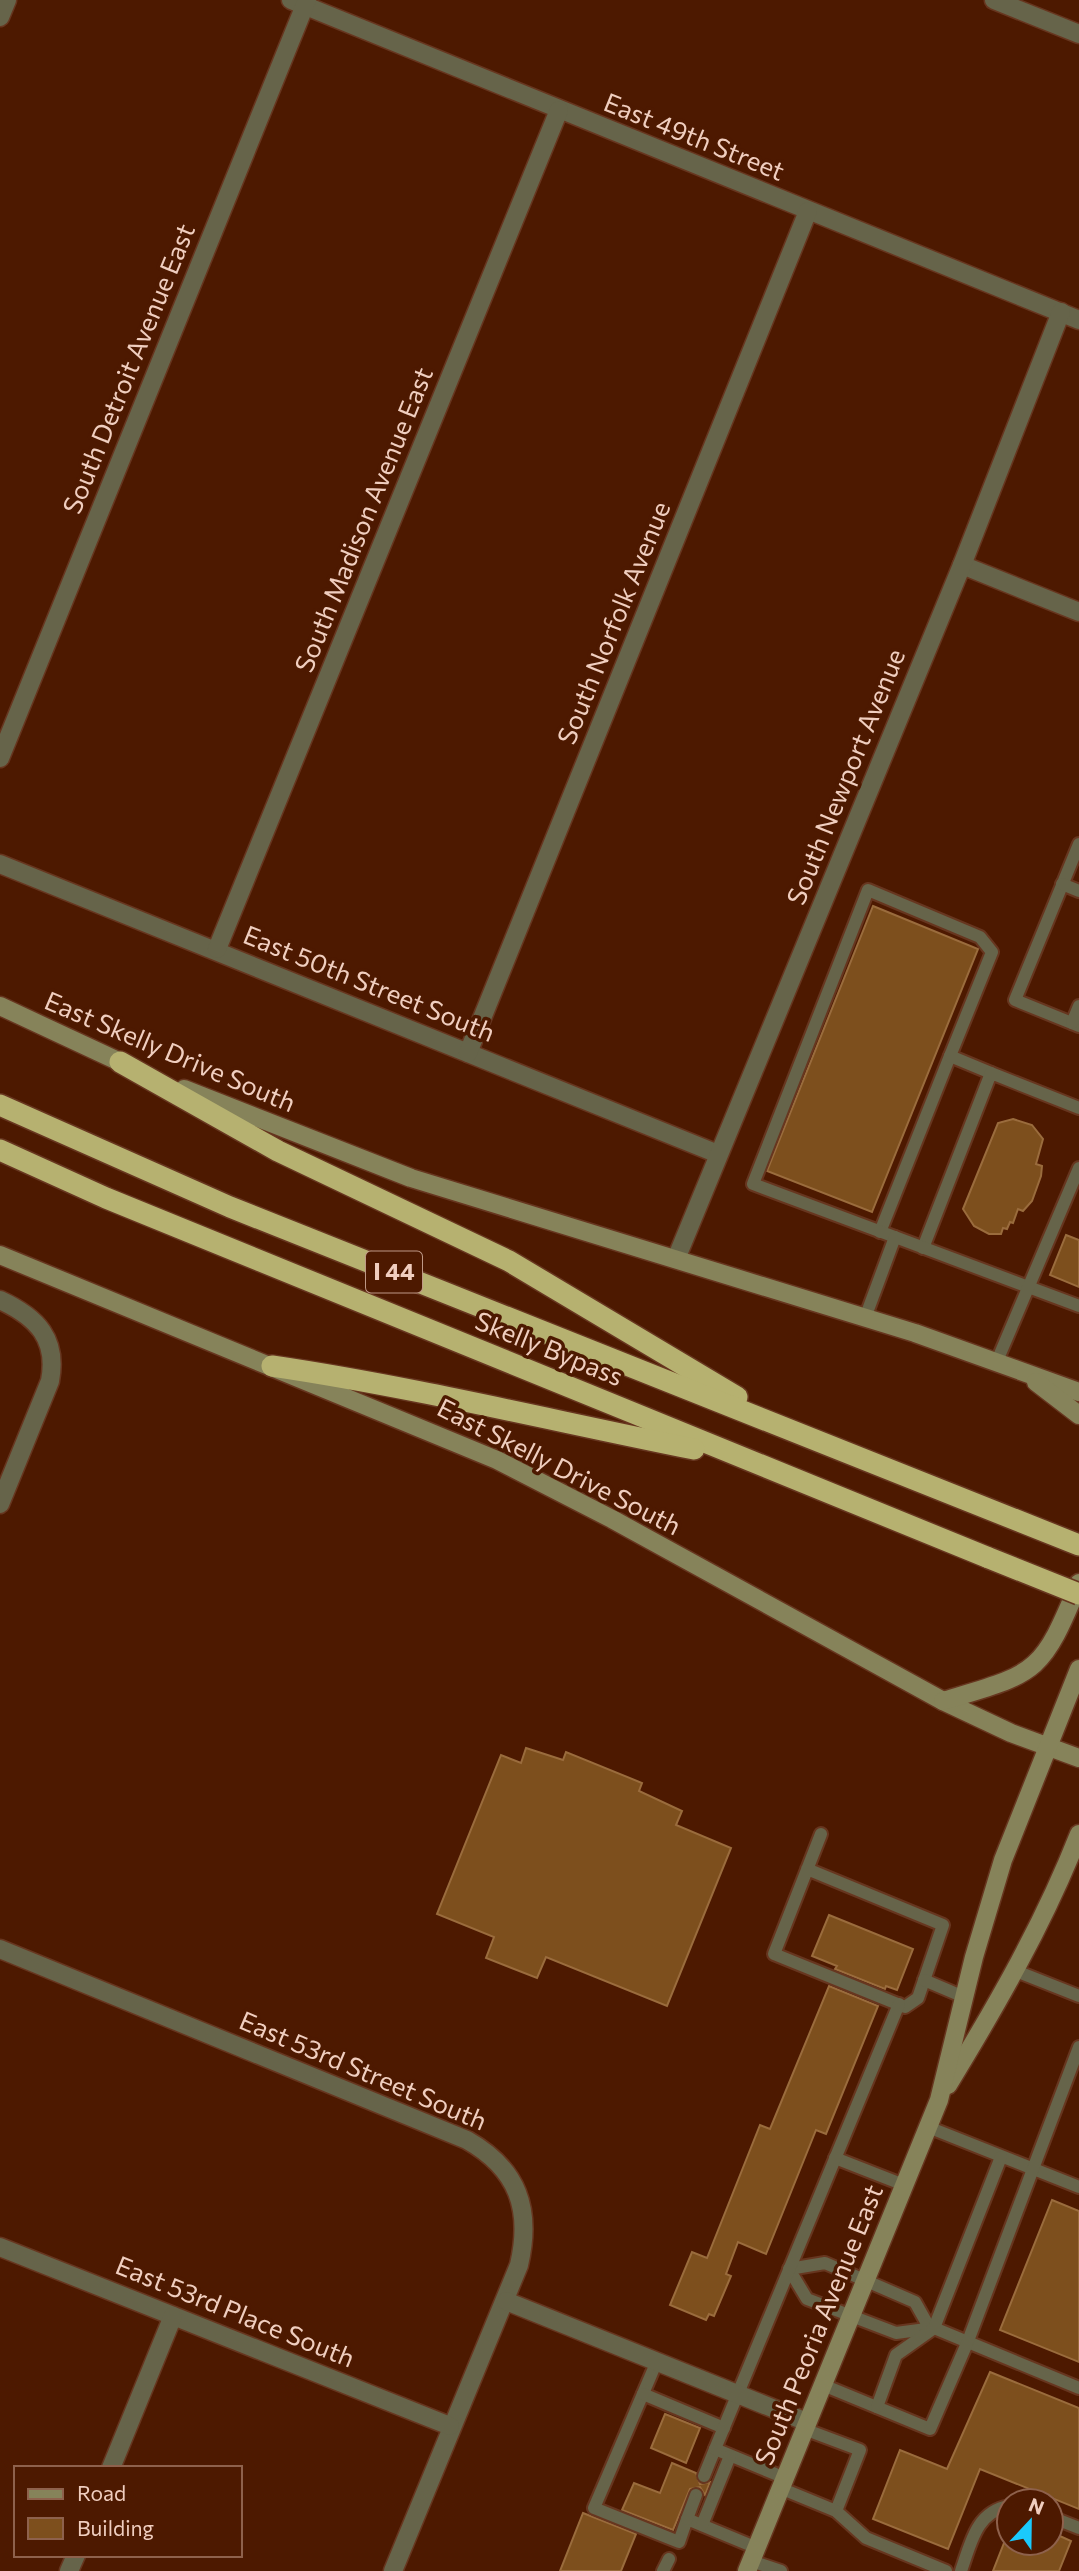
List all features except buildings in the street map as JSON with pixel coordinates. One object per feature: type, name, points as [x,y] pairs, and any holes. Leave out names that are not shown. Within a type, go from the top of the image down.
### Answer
[{"type":"highway","points":[[120,1062],[278,1151],[509,1261],[792,1431]]},
{"type":"highway","name":"Skelly Bypass","points":[[0,1105],[230,1207],[1079,1545]]},
{"type":"highway","name":"Skelly Bypass","points":[[0,1150],[106,1199],[1079,1594]]},
{"type":"highway","points":[[272,1366],[384,1382],[472,1405],[744,1459]]},
{"type":"main road","name":"East Skelly Drive South","points":[[0,1006],[120,1062],[327,1147],[411,1178],[865,1318],[997,1361],[1079,1392]]},
{"type":"main road","name":"East Skelly Drive South","points":[[0,1255],[497,1460],[612,1519],[943,1701],[1079,1758]]},
{"type":"main road","points":[[1022,1372],[1079,1415]]},
{"type":"main road","points":[[943,1701],[1014,1680],[1032,1668],[1058,1636],[1079,1583]]},
{"type":"main road","name":"South Peoria Avenue East","points":[[752,2560],[939,2099],[964,1997],[1003,1860],[1079,1669]]},
{"type":"main road","name":"South Peoria Avenue East","points":[[939,2099],[1016,1971],[1062,1878],[1079,1834]]},
{"type":"street","points":[[0,17],[7,0]]},
{"type":"street","points":[[994,0],[1079,34]]},
{"type":"street","name":"East 49th Street","points":[[301,2],[559,110],[1079,320]]},
{"type":"street","name":"South Detroit Avenue East","points":[[0,758],[301,2]]},
{"type":"street","name":"South Madison Avenue East","points":[[217,949],[559,110]]},
{"type":"street","name":"South Norfolk Avenue","points":[[468,1053],[808,211]]},
{"type":"street","name":"South Newport Avenue","points":[[676,1259],[962,565],[1061,312]]},
{"type":"street","points":[[962,565],[1079,612]]},
{"type":"street","name":"East 50th Street South","points":[[0,864],[217,949],[718,1154]]},
{"type":"street","points":[[0,1300],[24,1311],[40,1327],[54,1360],[50,1381],[0,1504]]},
{"type":"street","name":"East 53rd Street South","points":[[0,1949],[416,2119],[484,2150],[503,2168],[515,2187],[525,2221],[519,2265],[506,2301],[450,2426],[393,2571]]},
{"type":"street","name":"East 53rd Place South","points":[[0,2246],[450,2426]]},
{"type":"street","points":[[506,2301],[738,2394],[806,2425]]},
{"type":"street","points":[[112,2466],[173,2316]]},
{"type":"lane","points":[[1079,844],[1015,1000],[1076,1024],[1079,1006]]},
{"type":"lane","points":[[1062,884],[1079,891]]},
{"type":"lane","points":[[880,1231],[992,952],[980,937],[868,890],[753,1184],[1079,1306]]},
{"type":"lane","points":[[950,1056],[1079,1108]]},
{"type":"lane","points":[[923,1248],[991,1073]]},
{"type":"lane","points":[[997,1361],[1079,1168]]},
{"type":"lane","points":[[865,1318],[895,1237]]},
{"type":"lane","points":[[807,1870],[943,1925],[918,1998],[905,2007],[774,1954],[821,1834]]},
{"type":"lane","points":[[1016,1971],[1079,1996]]},
{"type":"lane","points":[[924,1980],[964,1997]]},
{"type":"lane","points":[[704,2476],[899,2004]]},
{"type":"lane","points":[[823,2385],[930,2429],[968,2342],[1031,2168],[1079,2047]]},
{"type":"lane","points":[[928,2127],[1079,2187]]},
{"type":"lane","points":[[877,2407],[896,2355],[932,2328],[1001,2157]]},
{"type":"lane","points":[[835,2158],[904,2186]]},
{"type":"lane","points":[[789,2269],[825,2263],[915,2302],[932,2328]]},
{"type":"lane","points":[[789,2269],[807,2299],[896,2333],[932,2328],[1079,2388]]},
{"type":"lane","points":[[657,2361],[594,2508],[678,2542],[696,2495]]},
{"type":"lane","points":[[643,2394],[724,2428]]},
{"type":"lane","points":[[806,2425],[860,2450],[836,2511]]},
{"type":"lane","points":[[715,2449],[836,2511],[866,2538],[946,2571]]},
{"type":"lane","points":[[702,2525],[730,2456]]},
{"type":"lane","points":[[961,2571],[981,2520],[995,2509]]},
{"type":"lane","points":[[687,2519],[702,2525],[752,2560],[782,2571]]}]
